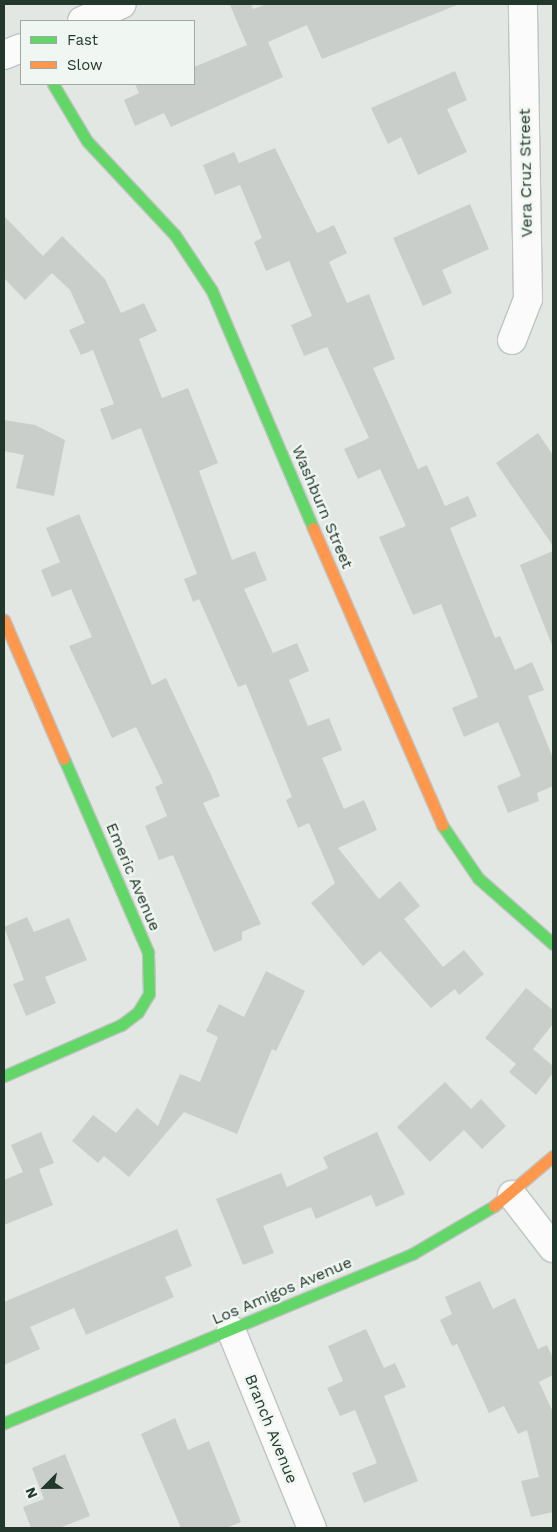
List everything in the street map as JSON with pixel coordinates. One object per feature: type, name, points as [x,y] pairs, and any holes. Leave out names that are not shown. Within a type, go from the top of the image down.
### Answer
[{"type":"street","points":[[84,20],[122,4]]},
{"type":"street","name":"Vera Cruz Street","points":[[512,340],[528,299],[523,4]]},
{"type":"street","points":[[4,55],[20,48]]},
{"type":"street","name":"Washburn Street","points":[[54,85],[87,141],[175,235],[212,291],[424,792],[449,838],[478,878],[553,944]]},
{"type":"street","name":"Emeric Avenue","points":[[4,620],[148,952],[152,973],[145,1000],[121,1025],[4,1076]]},
{"type":"street","name":"Los Amigos Avenue","points":[[4,1423],[412,1254],[512,1195],[553,1156]]},
{"type":"street","points":[[512,1195],[553,1248]]},
{"type":"street","name":"Branch Avenue","points":[[231,1330],[312,1528]]},
{"type":"building","points":[[251,4],[253,9],[267,4],[457,5],[322,59],[307,25],[268,42],[283,77],[171,127],[164,113],[135,126],[124,100],[139,93],[135,85],[195,85],[195,67],[247,45],[230,5]]},
{"type":"building","points":[[455,71],[467,100],[447,109],[467,152],[418,175],[401,137],[388,144],[371,108]]},
{"type":"building","points":[[275,148],[317,233],[334,225],[347,253],[329,262],[347,303],[369,294],[395,359],[373,368],[418,469],[427,465],[445,506],[468,496],[477,516],[450,528],[495,638],[500,636],[515,670],[532,662],[544,690],[528,696],[553,758],[553,786],[537,793],[539,801],[508,813],[497,786],[521,776],[498,722],[464,737],[452,708],[478,697],[441,604],[413,615],[379,537],[406,526],[380,469],[358,479],[344,449],[369,438],[327,347],[304,356],[291,325],[312,316],[289,261],[266,271],[254,242],[262,238],[240,185],[215,195],[203,165],[234,152],[239,163]]},
{"type":"building","points":[[470,204],[489,249],[442,270],[452,293],[423,306],[393,238]]},
{"type":"building","points":[[4,216],[43,256],[62,236],[105,279],[121,313],[144,303],[157,331],[139,339],[162,398],[188,388],[218,463],[199,471],[232,560],[255,551],[267,580],[244,589],[273,653],[297,643],[309,671],[289,680],[308,726],[329,718],[342,750],[322,758],[344,809],[364,800],[377,830],[338,848],[379,899],[400,881],[420,906],[404,919],[443,967],[464,950],[484,974],[459,995],[455,989],[431,1008],[380,951],[363,966],[311,903],[335,883],[309,823],[298,828],[286,800],[292,797],[246,684],[238,687],[199,599],[193,602],[184,579],[197,574],[141,428],[112,440],[100,409],[114,404],[93,350],[81,355],[69,330],[85,323],[70,290],[52,273],[25,300],[4,278]]},
{"type":"building","points":[[4,420],[35,425],[65,440],[54,496],[16,488],[24,455],[4,451]]},
{"type":"building","points":[[538,433],[553,455],[553,546],[496,463]]},
{"type":"building","points":[[79,514],[152,685],[166,678],[212,777],[220,796],[203,803],[261,924],[242,932],[242,940],[214,952],[173,855],[159,860],[145,826],[167,816],[155,787],[163,783],[136,727],[112,738],[69,646],[92,637],[71,589],[52,597],[41,570],[60,562],[46,528]]},
{"type":"building","points":[[553,551],[553,645],[552,645],[520,565]]},
{"type":"building","points":[[27,917],[34,932],[69,918],[87,960],[45,977],[56,1003],[26,1016],[13,984],[24,980],[4,927]]},
{"type":"building","points":[[266,971],[305,991],[276,1051],[272,1049],[237,1134],[184,1112],[129,1177],[104,1156],[98,1163],[72,1141],[93,1115],[116,1133],[137,1108],[158,1126],[180,1074],[200,1082],[218,1037],[206,1031],[219,1004],[244,1017]]},
{"type":"building","points":[[526,988],[553,1010],[553,1024],[533,1049],[553,1066],[553,1073],[536,1095],[509,1072],[516,1064],[485,1038]]},
{"type":"building","points":[[445,1082],[471,1109],[481,1099],[506,1126],[482,1149],[464,1130],[430,1162],[397,1127]]},
{"type":"building","points":[[41,1132],[54,1163],[39,1169],[53,1205],[4,1225],[4,1180],[23,1172],[11,1145]]},
{"type":"building","points":[[377,1132],[405,1194],[376,1207],[371,1195],[316,1219],[311,1207],[263,1226],[274,1253],[243,1265],[216,1199],[281,1173],[287,1187],[328,1168],[323,1157]]},
{"type":"building","points":[[177,1229],[192,1266],[165,1277],[174,1297],[86,1335],[74,1308],[30,1327],[40,1349],[4,1365],[4,1302]]},
{"type":"building","points":[[480,1281],[493,1309],[515,1298],[538,1349],[547,1345],[553,1358],[553,1375],[539,1382],[553,1412],[553,1512],[531,1517],[521,1481],[539,1477],[527,1430],[518,1434],[504,1406],[489,1413],[457,1344],[452,1346],[440,1320],[452,1314],[445,1297]]},
{"type":"building","points":[[366,1329],[384,1368],[395,1363],[406,1387],[384,1396],[418,1481],[364,1503],[352,1473],[377,1463],[355,1410],[340,1416],[327,1388],[343,1381],[328,1346]]},
{"type":"building","points":[[175,1418],[188,1450],[209,1441],[241,1522],[226,1528],[181,1528],[141,1434]]},
{"type":"building","points":[[65,1454],[90,1516],[59,1528],[31,1528],[23,1507],[44,1499],[32,1468]]},
{"type":"traffic: fast","points":[[54,85],[87,141],[175,235],[212,291],[313,528]]},
{"type":"traffic: fast","points":[[4,1076],[121,1025],[138,1012],[149,994],[148,952],[64,759]]},
{"type":"traffic: fast","points":[[442,825],[478,878],[553,944]]},
{"type":"traffic: fast","points":[[4,1423],[412,1254],[494,1206]]},
{"type":"traffic: slow","points":[[313,528],[442,825]]},
{"type":"traffic: slow","points":[[4,620],[64,759]]},
{"type":"traffic: slow","points":[[494,1206],[553,1156]]}]
